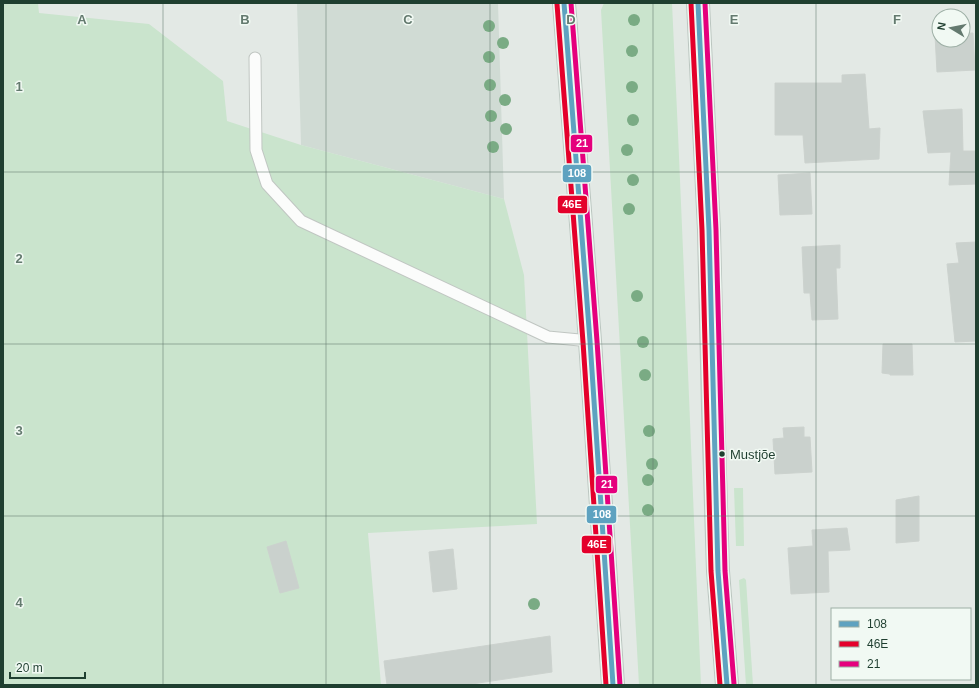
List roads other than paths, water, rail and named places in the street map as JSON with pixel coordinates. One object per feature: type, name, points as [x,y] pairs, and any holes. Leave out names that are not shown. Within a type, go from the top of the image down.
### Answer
[{"type":"main road","points":[[564,3],[590,341],[613,685]]},
{"type":"main road","points":[[698,3],[709,230],[712,409],[718,571],[727,685]]},
{"type":"lane","points":[[255,58],[256,150],[267,184],[302,221],[548,337],[590,341]]},
{"type":"place","name":"Mustjõe","points":[[722,454]]}]
